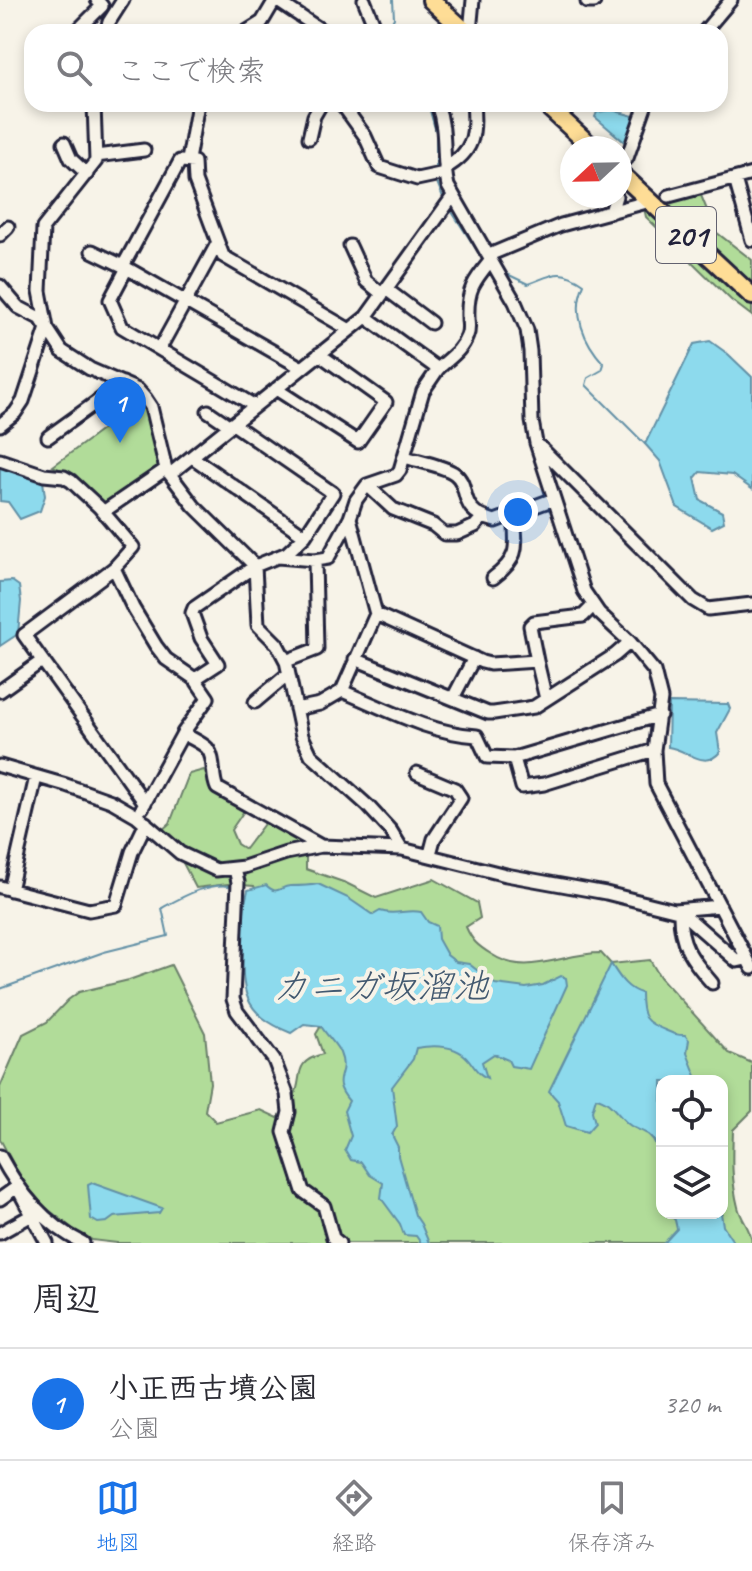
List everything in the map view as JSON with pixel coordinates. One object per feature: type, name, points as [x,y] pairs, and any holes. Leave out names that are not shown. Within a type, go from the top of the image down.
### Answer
[{"type":"highway","points":[[431,0],[459,24]]},
{"type":"highway","points":[[554,112],[580,136]]},
{"type":"highway","name":"201","points":[[632,174],[752,296]]},
{"type":"street","points":[[85,24],[102,6],[97,0]]},
{"type":"street","points":[[108,24],[123,0]]},
{"type":"street","points":[[259,24],[276,0],[312,24]]},
{"type":"street","points":[[364,0],[374,24]]},
{"type":"street","points":[[469,24],[473,0]]},
{"type":"street","points":[[711,24],[731,0]]},
{"type":"street","points":[[0,425],[15,413],[23,401],[47,328],[40,291],[41,234],[48,220],[87,174],[96,156],[94,112]]},
{"type":"street","points":[[188,160],[196,112]]},
{"type":"street","points":[[309,138],[316,112]]},
{"type":"street","points":[[348,112],[365,136],[379,167],[417,179],[440,173],[473,142],[473,112]]},
{"type":"street","points":[[440,112],[444,123],[440,173],[449,202],[490,257],[527,330],[536,443],[578,577],[593,606],[654,671],[661,699],[654,750],[656,784],[749,964]]},
{"type":"street","points":[[632,143],[643,112]]},
{"type":"street","points":[[64,143],[71,159],[87,174]]},
{"type":"street","points":[[96,156],[144,150]]},
{"type":"street","points":[[255,406],[122,327],[110,300],[180,161],[194,162],[195,181],[217,244],[229,261],[350,330]]},
{"type":"street","points":[[669,196],[752,174]]},
{"type":"street","points":[[735,179],[752,240]]},
{"type":"street","points":[[103,512],[192,457],[366,317],[449,202]]},
{"type":"street","points":[[278,557],[328,558],[350,518],[356,500],[367,485],[396,475],[405,457],[423,391],[438,369],[456,355],[469,332],[468,294],[490,257],[561,225],[643,203]]},
{"type":"street","points":[[611,212],[612,208]]},
{"type":"street","points":[[160,348],[217,244]]},
{"type":"street","points":[[350,246],[366,281],[431,323]]},
{"type":"street","points":[[92,251],[302,368]]},
{"type":"street","points":[[0,286],[18,307],[41,319],[62,351],[90,369],[138,390],[151,407],[168,471],[194,506],[255,566],[258,625],[277,644],[286,661],[302,736],[311,755],[368,806],[391,831],[402,849]]},
{"type":"street","points":[[366,317],[438,369]]},
{"type":"street","points":[[276,389],[358,442],[386,402],[319,354]]},
{"type":"street","points":[[48,437],[123,383]]},
{"type":"street","points":[[195,679],[218,664],[201,638],[192,613],[194,608],[255,566],[287,553],[305,536],[333,493],[208,411]]},
{"type":"street","points":[[536,443],[693,600],[708,609],[752,604]]},
{"type":"street","points":[[192,457],[305,536]]},
{"type":"street","points":[[405,457],[453,473],[459,479],[469,507],[495,521],[554,499]]},
{"type":"street","points":[[0,460],[44,475],[64,477],[103,512],[133,547],[114,568],[24,635],[145,803]]},
{"type":"street","points":[[367,485],[393,509],[433,525],[444,534],[457,534],[475,526],[483,517]]},
{"type":"street","points":[[493,578],[511,564],[515,556],[514,514]]},
{"type":"street","points":[[296,709],[320,704],[342,691],[376,614],[350,518]]},
{"type":"street","points":[[286,661],[317,649],[315,560]]},
{"type":"street","points":[[36,777],[5,889],[89,910],[116,905],[145,803],[183,733],[208,698],[195,679],[166,659],[156,646],[114,568]]},
{"type":"street","points":[[546,699],[530,626],[534,622],[583,616],[593,606]]},
{"type":"street","points":[[376,614],[490,664],[537,661]]},
{"type":"street","points":[[355,659],[488,713],[521,711],[534,707],[630,642]]},
{"type":"street","points":[[453,698],[474,658]]},
{"type":"street","points":[[0,691],[42,661]]},
{"type":"street","points":[[255,702],[288,674]]},
{"type":"street","points":[[342,691],[432,728],[451,734],[477,736],[487,757],[514,758],[660,715]]},
{"type":"street","points":[[183,733],[207,749],[217,788],[321,846]]},
{"type":"street","points":[[514,758],[522,787],[544,784],[654,750]]},
{"type":"street","points":[[0,766],[111,801],[141,819],[173,848],[199,864],[216,870],[235,869],[321,846],[402,849],[506,875],[606,893],[680,911],[720,906]]},
{"type":"street","points":[[417,773],[455,789],[461,798],[434,839],[430,854]]},
{"type":"street","points":[[235,869],[238,882],[233,999],[237,1011],[274,1060],[287,1094],[289,1112],[284,1132],[303,1191],[324,1206],[333,1238],[339,1243]]},
{"type":"street","points":[[680,911],[737,961],[749,964]]},
{"type":"street","points":[[680,911],[682,939],[695,963],[712,983]]},
{"type":"street","points":[[0,1156],[47,1243]]},
{"type":"street","points":[[0,1199],[17,1187]]},
{"type":"street","points":[[17,1187],[39,1212],[70,1237],[83,1243]]},
{"type":"street","points":[[0,1233],[32,1215]]},
{"type":"green space","points":[[700,193],[716,232],[752,260],[752,316],[731,300],[646,217],[644,208]]},
{"type":"green space","points":[[144,399],[161,469],[107,506],[72,476],[53,466]]},
{"type":"green space","points":[[204,770],[214,789],[246,808],[231,830],[237,844],[245,849],[267,820],[306,842],[306,869],[376,898],[434,879],[477,903],[480,918],[466,927],[468,932],[479,946],[504,961],[531,964],[601,953],[611,964],[650,960],[660,977],[729,1053],[752,1063],[752,1111],[733,1130],[732,1159],[738,1207],[752,1243],[117,1243],[92,1240],[77,1232],[45,1207],[23,1182],[0,1139],[0,1087],[23,1034],[47,1022],[79,992],[129,980],[171,965],[205,1033],[210,1083],[205,1111],[216,1122],[261,1110],[278,1118],[294,1096],[302,1066],[323,1054],[316,1034],[321,1026],[254,886],[228,884],[196,888],[171,840],[161,831],[170,823],[189,774]]},
{"type":"water","points":[[597,112],[619,112],[637,117],[632,136],[617,136],[595,117]]},
{"type":"water","points":[[710,341],[752,377],[752,489],[732,475],[700,472],[695,478],[700,500],[722,512],[724,522],[712,528],[677,507],[660,461],[645,444],[694,344]]},
{"type":"water","points":[[0,466],[43,481],[45,496],[40,511],[20,519],[8,502],[0,501]]},
{"type":"water","points":[[12,581],[19,586],[21,601],[18,634],[0,646],[0,582]]},
{"type":"water","points":[[669,703],[728,704],[730,709],[717,733],[720,752],[708,760],[668,747]]},
{"type":"water","name":"カニガ坂溜池","points":[[318,884],[348,898],[373,915],[380,911],[421,912],[428,922],[437,926],[438,939],[447,955],[456,962],[469,964],[495,984],[526,988],[543,985],[561,976],[566,978],[567,985],[529,1069],[511,1066],[508,1060],[494,1054],[482,1062],[487,1078],[458,1051],[445,1047],[423,1047],[416,1048],[413,1059],[392,1087],[397,1126],[392,1135],[398,1147],[415,1215],[429,1243],[421,1243],[416,1236],[404,1235],[400,1224],[381,1198],[383,1183],[370,1175],[361,1162],[351,1160],[345,1150],[351,1136],[344,1111],[349,1101],[340,1086],[343,1067],[334,1043],[321,1026],[304,1024],[291,1033],[274,1025],[253,1008],[244,986],[244,915],[248,890],[266,885],[276,890]]},
{"type":"water","name":"カニガ坂溜池","points":[[611,964],[627,985],[641,993],[643,1014],[649,1022],[672,1033],[685,1035],[689,1040],[687,1053],[696,1075],[656,1075],[656,1145],[649,1135],[626,1123],[607,1103],[596,1098],[592,1111],[595,1123],[587,1132],[566,1126],[558,1101],[549,1091]]},
{"type":"water","points":[[92,1183],[162,1208],[159,1213],[114,1217],[98,1223],[91,1219],[88,1185]]},
{"type":"water","points":[[722,1219],[734,1243],[664,1243],[677,1229],[675,1220]]},
{"type":"waterway","points":[[391,24],[394,18],[393,0]]},
{"type":"waterway","points":[[430,112],[436,132],[436,170]]},
{"type":"waterway","points":[[436,180],[444,200]]},
{"type":"waterway","points":[[450,209],[482,258]]},
{"type":"waterway","points":[[505,273],[528,284],[556,274],[584,284],[579,316],[585,337],[604,364],[602,370],[588,378],[586,385],[645,444]]},
{"type":"waterway","points":[[0,989],[104,952],[168,936],[162,908],[207,888],[235,887]]},
{"type":"place","name":"小正西古墳公園","points":[[120,443]]}]
